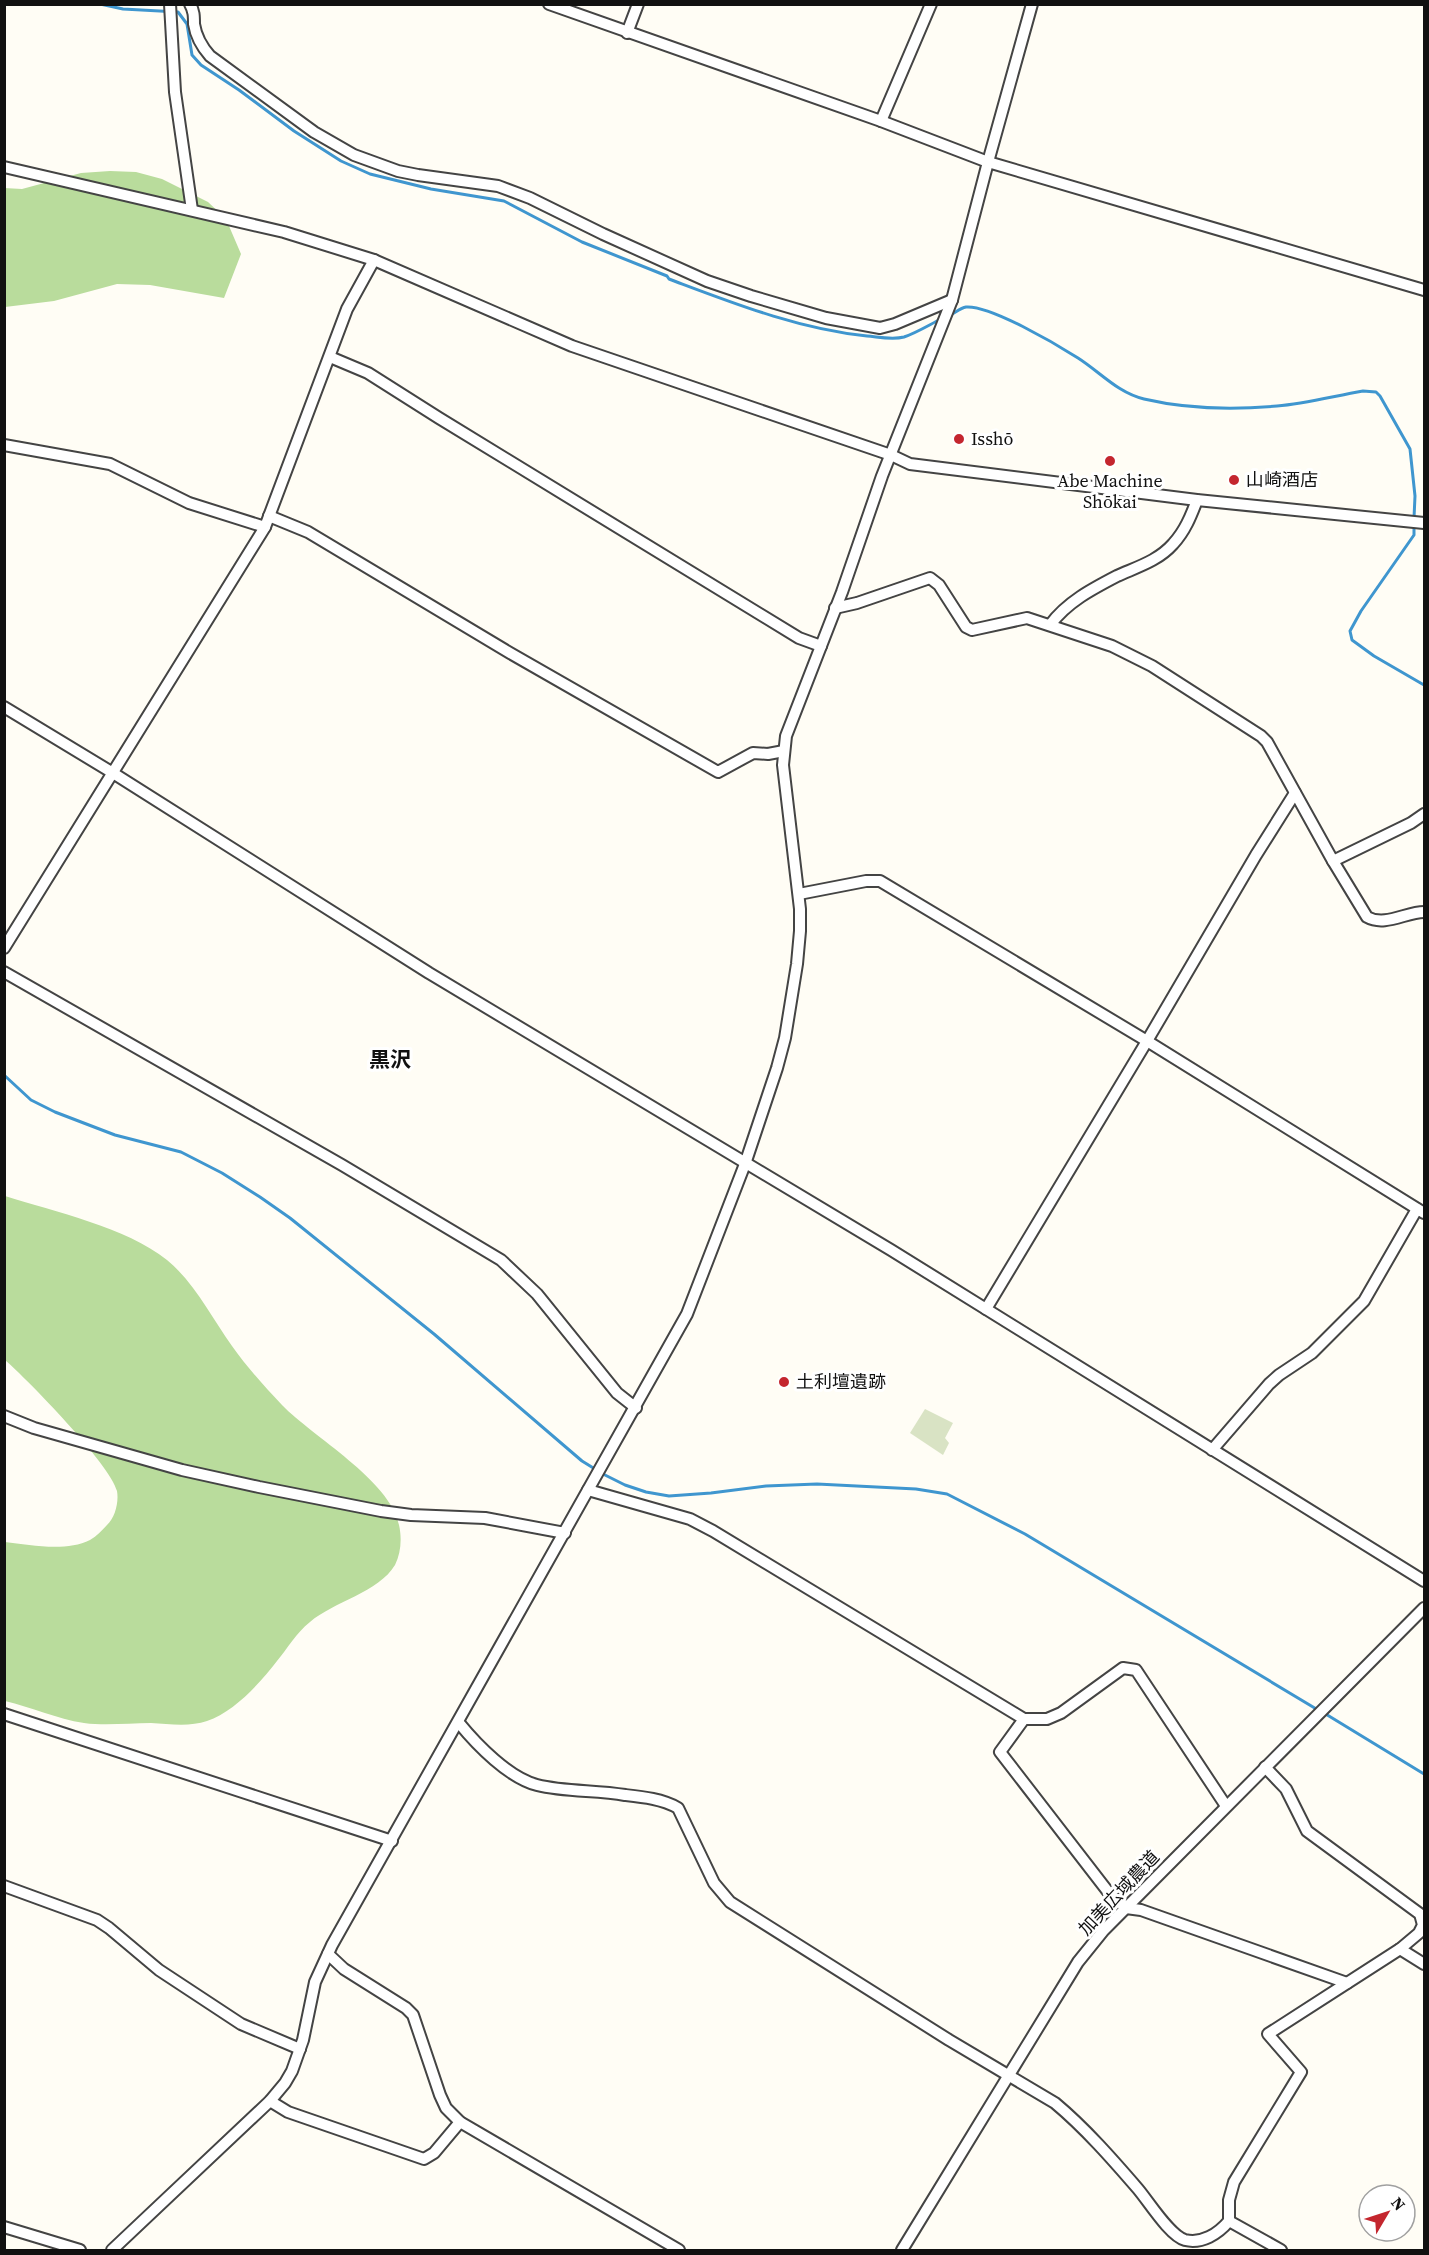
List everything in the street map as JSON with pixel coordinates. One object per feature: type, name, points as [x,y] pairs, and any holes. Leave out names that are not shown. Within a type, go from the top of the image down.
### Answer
[{"type":"street","points":[[190,4],[194,11],[195,28],[199,40],[210,56],[314,132],[354,155],[418,175],[498,186],[530,198],[707,281],[751,297],[826,318],[880,328],[950,305]]},
{"type":"street","points":[[549,4],[881,121],[988,162],[1425,290]]},
{"type":"street","points":[[627,33],[638,4]]},
{"type":"street","points":[[881,121],[931,4]]},
{"type":"street","points":[[170,5],[175,92],[192,210]]},
{"type":"street","points":[[112,2250],[123,2246],[270,2101],[285,2083],[300,2049],[310,1997],[328,1954],[687,1314],[767,1102],[784,1038],[800,931],[799,894],[783,765],[789,730],[891,455],[950,305],[1030,5]]},
{"type":"street","points":[[4,167],[284,232],[374,260],[537,332],[891,455],[910,464],[1197,500],[1423,523]]},
{"type":"street","points":[[4,948],[267,522],[347,309],[374,260]]},
{"type":"street","points":[[330,357],[368,373],[666,558],[799,638],[821,646]]},
{"type":"street","points":[[4,445],[110,464],[189,503],[308,532],[510,653],[718,772],[753,753],[768,754],[784,751]]},
{"type":"street","points":[[1050,625],[1062,611],[1086,592],[1149,563],[1164,553],[1186,526],[1197,500]]},
{"type":"street","points":[[835,608],[858,603],[930,578],[939,585],[966,627],[972,630],[1020,618],[1034,620],[1112,646],[1152,666],[1267,742],[1362,911],[1373,920],[1386,920],[1425,912]]},
{"type":"street","points":[[4,707],[113,773],[429,973],[986,1309],[1425,1581]]},
{"type":"street","points":[[986,1309],[1295,793]]},
{"type":"street","points":[[1333,861],[1411,823],[1425,813]]},
{"type":"street","points":[[799,894],[866,881],[880,881],[1147,1041],[1421,1211],[1364,1301],[1312,1353],[1269,1384],[1212,1450]]},
{"type":"street","points":[[4,972],[342,1165],[501,1260],[537,1294],[617,1393],[636,1408]]},
{"type":"street","points":[[4,1416],[34,1428],[182,1470],[259,1487],[381,1511],[411,1515],[484,1518],[565,1533]]},
{"type":"street","points":[[590,1485],[690,1520],[713,1531],[1024,1719],[1047,1719],[1061,1713],[1123,1668],[1136,1670],[1226,1806]]},
{"type":"street","name":"加美広域農道","points":[[902,2250],[1078,1962],[1103,1931],[1425,1608]]},
{"type":"street","points":[[4,1714],[392,1841]]},
{"type":"street","points":[[1024,1719],[1000,1752],[1109,1893],[1126,1908],[1141,1910],[1347,1983]]},
{"type":"street","points":[[459,1723],[479,1747],[526,1782],[546,1787],[647,1798],[678,1808],[714,1883],[730,1902],[949,2040],[1055,2103],[1069,2115],[1182,2239],[1195,2241],[1208,2239],[1229,2221],[1229,2200],[1234,2182],[1301,2072],[1268,2034],[1400,1949],[1422,1929],[1423,1925],[1420,1914],[1307,1830],[1286,1789],[1265,1767]]},
{"type":"street","points":[[4,1886],[97,1920],[179,1984],[241,2025],[300,2049]]},
{"type":"street","points":[[1400,1949],[1425,1964]]},
{"type":"street","points":[[328,1954],[344,1969],[406,2007],[413,2015],[440,2095],[446,2108],[460,2122],[679,2250]]},
{"type":"street","points":[[270,2101],[288,2112],[424,2159],[434,2153],[460,2122]]},
{"type":"street","points":[[1229,2221],[1281,2250]]},
{"type":"street","points":[[4,2227],[80,2250]]},
{"type":"green space","points":[[136,172],[162,179],[208,202],[226,219],[241,254],[224,298],[150,285],[117,284],[54,301],[5,307],[4,188],[22,189],[81,173]]},
{"type":"green space","points":[[5,1196],[111,1229],[150,1248],[167,1260],[194,1289],[237,1354],[269,1391],[282,1405],[366,1476],[393,1508],[399,1525],[400,1545],[399,1556],[388,1574],[367,1590],[331,1608],[310,1622],[246,1696],[227,1711],[207,1721],[187,1725],[92,1724],[64,1719],[5,1701],[5,1542],[59,1547],[81,1544],[90,1540],[110,1522],[116,1510],[117,1491],[100,1462],[85,1443],[49,1403],[5,1360]]},
{"type":"green space","points":[[925,1409],[953,1423],[945,1438],[949,1443],[943,1455],[910,1433]]},
{"type":"waterway","points":[[100,4],[123,9],[178,12],[187,24],[192,55],[201,65],[294,131],[341,161],[370,174],[431,189],[504,201],[582,242],[667,276],[669,279],[742,306],[816,328],[841,333],[895,338],[909,335],[941,319]]},
{"type":"waterway","points":[[950,315],[966,307],[991,312],[1068,352],[1126,392],[1160,402],[1210,408],[1260,407],[1298,404],[1363,391],[1376,392],[1410,449],[1415,496],[1414,518]]},
{"type":"waterway","points":[[1414,525],[1414,535],[1361,611],[1350,631],[1352,640],[1374,656],[1424,685]]},
{"type":"waterway","points":[[4,1075],[31,1100],[55,1112],[115,1135],[181,1152],[222,1173],[260,1197],[290,1218],[434,1334],[582,1461],[625,1485],[669,1496],[766,1486],[817,1484],[916,1489],[947,1494],[1025,1534],[1318,1710]]},
{"type":"waterway","points":[[1324,1713],[1424,1774]]},
{"type":"place","name":"Isshō","points":[[959,439]]},
{"type":"place","name":"Abe Machine Shōkai","points":[[1110,461]]},
{"type":"place","name":"山崎酒店","points":[[1234,480]]},
{"type":"place","name":"土利壇遺跡","points":[[784,1382]]},
{"type":"district","name":"黒沢","points":[[390,1060]]}]
